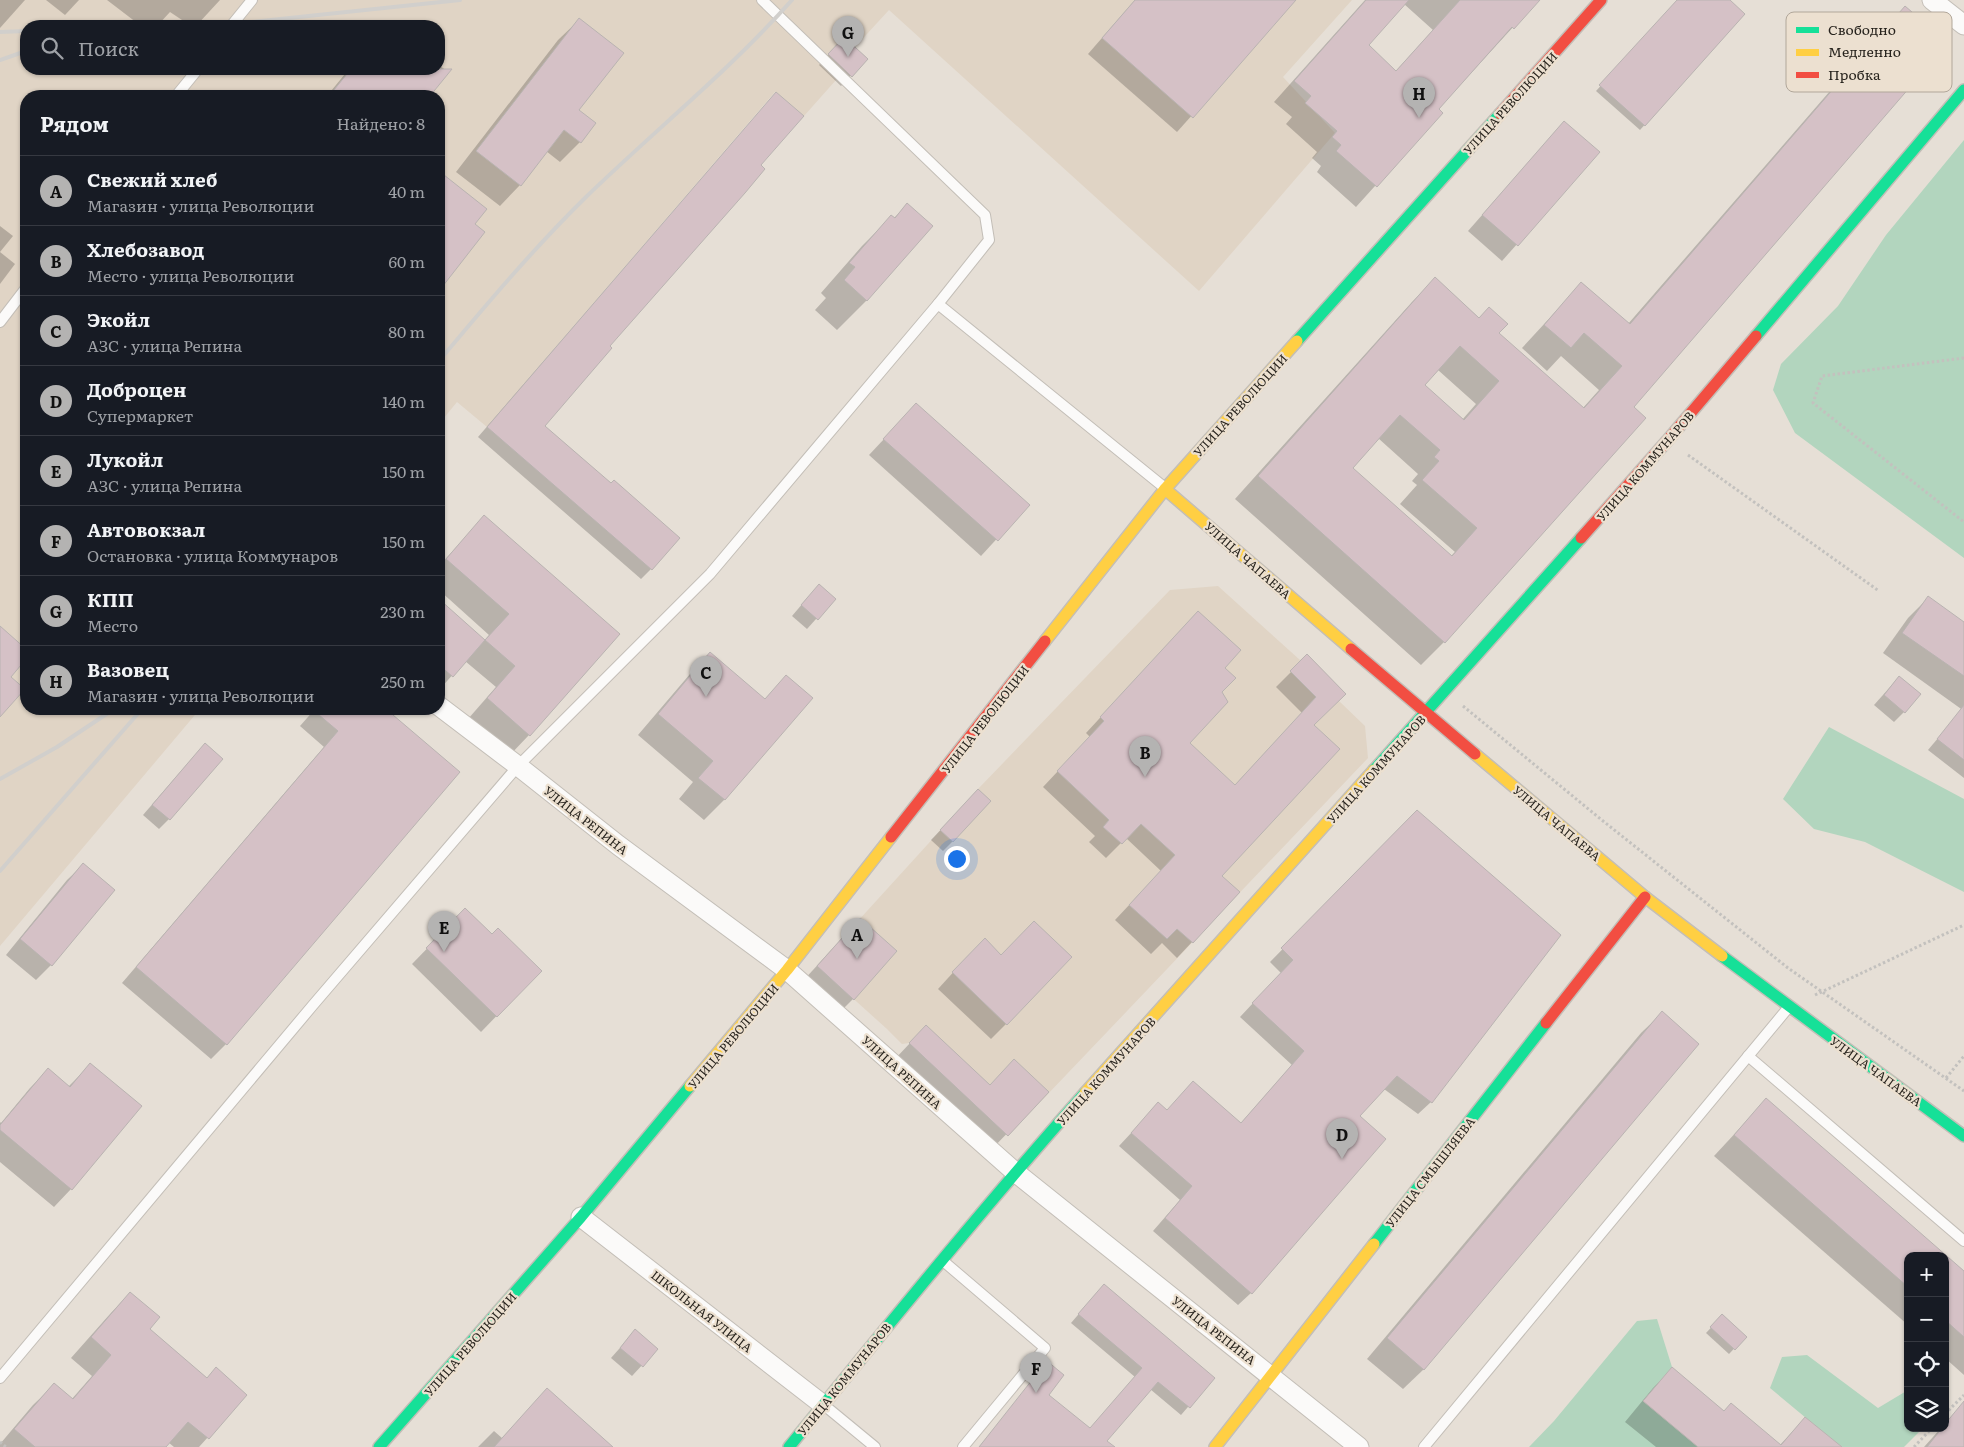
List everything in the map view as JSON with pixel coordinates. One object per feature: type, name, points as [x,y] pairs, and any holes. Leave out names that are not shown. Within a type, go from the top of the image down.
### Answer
[{"type":"street","name":"УЛИЦА РЕВОЛЮЦИИ","points":[[379,1447],[581,1217],[787,970],[1165,489],[1601,0]]},
{"type":"street","points":[[1932,0],[1947,12]]},
{"type":"street","points":[[1952,16],[1964,25]]},
{"type":"street","name":"УЛИЦА КОММУНАРОВ","points":[[789,1447],[822,1404],[1015,1172],[1667,441],[1964,90]]},
{"type":"street","name":"УЛИЦА ЧАПАЕВА","points":[[1165,489],[1426,713],[1645,897],[1789,1007],[1964,1136]]},
{"type":"street","name":"УЛИЦА РЕПИНА","points":[[445,711],[618,845],[787,970],[1015,1172],[1359,1447]]},
{"type":"street","name":"УЛИЦА СМЫШЛЯЕВА","points":[[1215,1447],[1645,897]]},
{"type":"street","name":"ШКОЛЬНАЯ УЛИЦА","points":[[581,1217],[822,1404]]},
{"type":"lane","points":[[236,20],[252,0]]},
{"type":"lane","points":[[0,1378],[306,1012],[518,766],[710,574],[938,304],[989,240],[984,215],[762,0]]},
{"type":"lane","points":[[181,90],[193,75]]},
{"type":"lane","points":[[0,322],[20,296]]},
{"type":"lane","points":[[938,304],[1165,489]]},
{"type":"lane","points":[[1424,1447],[1789,1007]]},
{"type":"lane","points":[[1748,1056],[1964,1241]]},
{"type":"lane","points":[[941,1260],[1045,1348],[963,1447]]},
{"type":"lane","points":[[822,1404],[875,1447]]},
{"type":"path","points":[[1964,358],[1822,376],[1813,403],[1964,522]]},
{"type":"path","points":[[1667,441],[1879,591]]},
{"type":"path","points":[[1446,691],[1610,826],[1788,968],[1964,1091]]},
{"type":"path","points":[[1789,1007],[1964,924]]},
{"type":"path","points":[[1946,1078],[1964,1056]]},
{"type":"path","points":[[1949,1410],[1964,1395]]},
{"type":"path","points":[[1914,1447],[1928,1432]]},
{"type":"path","points":[[0,1442],[6,1447]]},
{"type":"shaded area","points":[[0,0],[1352,0],[1283,77],[1335,133],[1199,291],[889,10],[855,47],[868,59],[851,77],[844,71],[804,116],[775,92],[487,427],[457,402],[445,417],[445,90],[20,90],[20,715],[195,715],[0,946]]},
{"type":"shaded area","points":[[1218,586],[1300,660],[1307,654],[1346,694],[1339,701],[1365,726],[1368,758],[1008,1136],[909,1043],[902,1044],[817,966],[978,789],[1170,590]]},
{"type":"green space","points":[[1964,140],[1964,558],[1795,433],[1773,390],[1781,364],[1838,306],[1886,235]]},
{"type":"green space","points":[[1829,727],[1964,799],[1964,892],[1865,842],[1814,829],[1783,799]]},
{"type":"green space","points":[[1657,1319],[1672,1367],[1644,1402],[1698,1447],[1529,1447],[1554,1421],[1637,1321]]},
{"type":"green space","points":[[1807,1355],[1878,1408],[1904,1392],[1904,1432],[1919,1432],[1904,1447],[1841,1447],[1770,1388],[1782,1357]]},
{"type":"building","points":[[1135,0],[1296,0],[1193,118],[1102,38]]},
{"type":"building","points":[[1366,0],[1409,0],[1369,45],[1396,71],[1460,0],[1540,0],[1514,29],[1512,27],[1439,109],[1443,113],[1377,187],[1336,151],[1341,145],[1332,137],[1337,131],[1305,103],[1311,96],[1294,81]]},
{"type":"building","points":[[1677,0],[1730,0],[1745,14],[1645,126],[1599,85]]},
{"type":"building","points":[[1905,6],[1912,12],[1900,12]]},
{"type":"building","points":[[579,18],[624,53],[579,110],[596,123],[581,143],[564,130],[521,186],[476,151]]},
{"type":"building","points":[[844,37],[868,59],[852,77],[828,54]]},
{"type":"building","points":[[445,69],[452,69],[435,90],[334,90],[346,75],[445,75]]},
{"type":"building","points":[[776,92],[804,116],[761,165],[765,169],[745,193],[610,346],[612,348],[545,426],[611,483],[614,480],[680,538],[652,570],[487,427]]},
{"type":"building","points":[[1831,92],[1906,92],[1634,407],[1646,418],[1445,643],[1258,476],[1435,277],[1479,318],[1489,307],[1508,324],[1499,333],[1584,408],[1622,366],[1584,333],[1571,348],[1544,325],[1581,282],[1630,324]],"holes":[[[1460,346],[1499,381],[1464,420],[1425,385]],[[1400,415],[1440,450],[1434,457],[1439,461],[1422,480],[1477,528],[1452,556],[1353,468]]]},
{"type":"building","points":[[1564,121],[1600,152],[1518,246],[1482,215]]},
{"type":"building","points":[[445,176],[487,209],[475,224],[485,232],[445,283]]},
{"type":"building","points":[[907,203],[933,226],[867,301],[844,280],[855,267],[849,263],[891,215],[895,218]]},
{"type":"building","points":[[916,403],[1030,505],[998,541],[883,439]]},
{"type":"building","points":[[484,515],[620,634],[530,736],[487,698],[515,666],[485,640],[509,614],[446,559]]},
{"type":"building","points":[[819,584],[836,599],[818,620],[801,605]]},
{"type":"building","points":[[1928,596],[1964,622],[1964,676],[1902,633]]},
{"type":"building","points":[[445,604],[485,640],[453,677],[445,670]]},
{"type":"building","points":[[1198,611],[1241,650],[1225,668],[1236,678],[1222,692],[1228,702],[1190,743],[1235,785],[1316,697],[1290,671],[1307,654],[1346,694],[1314,725],[1340,749],[1222,876],[1240,892],[1193,943],[1177,929],[1167,939],[1129,905],[1175,855],[1141,824],[1122,844],[1103,827],[1109,820],[1057,771],[1104,721],[1100,717]]},
{"type":"building","points":[[0,626],[20,644],[20,666],[11,677],[20,685],[20,695],[0,717]]},
{"type":"building","points":[[710,652],[765,699],[786,675],[813,698],[725,800],[698,778],[713,761],[658,714]]},
{"type":"building","points":[[1899,676],[1921,694],[1905,713],[1884,695]]},
{"type":"building","points":[[1964,705],[1964,760],[1937,739]]},
{"type":"building","points":[[319,715],[393,715],[460,772],[227,1045],[136,967],[338,731]]},
{"type":"building","points":[[205,743],[223,759],[170,820],[152,805]]},
{"type":"building","points":[[978,789],[991,801],[953,842],[940,830]]},
{"type":"building","points":[[1417,810],[1561,935],[1432,1103],[1397,1076],[1360,1116],[1386,1139],[1252,1294],[1165,1218],[1192,1186],[1131,1133],[1158,1102],[1167,1110],[1193,1081],[1241,1123],[1304,1051],[1252,1003],[1293,960],[1281,948]]},
{"type":"building","points":[[83,863],[115,890],[52,966],[20,939]]},
{"type":"building","points":[[465,908],[492,934],[498,928],[542,971],[497,1017],[426,948]]},
{"type":"building","points":[[860,918],[897,951],[854,1000],[817,966]]},
{"type":"building","points":[[1034,921],[1072,957],[1007,1025],[952,972],[985,938],[1001,955]]},
{"type":"building","points":[[1662,1011],[1699,1044],[1424,1370],[1387,1338]]},
{"type":"building","points":[[926,1025],[990,1085],[1014,1059],[1049,1092],[1008,1136],[909,1043]]},
{"type":"building","points":[[90,1063],[142,1106],[72,1190],[0,1130],[0,1125],[48,1068],[70,1087]]},
{"type":"building","points":[[1766,1098],[1942,1252],[1904,1252],[1904,1284],[1734,1135]]},
{"type":"building","points":[[1949,1258],[1964,1271],[1964,1337],[1949,1324]]},
{"type":"building","points":[[1104,1284],[1215,1378],[1190,1408],[1158,1382],[1107,1441],[1115,1447],[979,1447],[1047,1361],[1064,1375],[1049,1395],[1090,1428],[1142,1368],[1078,1314]]},
{"type":"building","points":[[130,1292],[160,1317],[150,1329],[207,1378],[216,1367],[247,1395],[209,1439],[188,1422],[166,1447],[35,1447],[14,1429],[54,1383],[73,1399],[111,1355],[91,1337]]},
{"type":"building","points":[[1722,1314],[1747,1337],[1735,1350],[1710,1327]]},
{"type":"building","points":[[635,1329],[658,1349],[643,1367],[620,1348]]},
{"type":"building","points":[[1672,1367],[1724,1411],[1731,1403],[1781,1445],[1805,1417],[1842,1447],[1698,1447],[1643,1401]]},
{"type":"building","points":[[547,1388],[613,1447],[494,1447]]},
{"type":"building","points":[[1964,1401],[1964,1447],[1927,1447],[1939,1432],[1949,1432],[1949,1419]]},
{"type":"railway","points":[[271,20],[460,0]]},
{"type":"railway","points":[[445,354],[510,277],[566,217],[743,51],[792,0]]},
{"type":"railway","points":[[0,32],[20,31]]},
{"type":"railway","points":[[0,60],[20,53]]},
{"type":"railway","points":[[0,779],[57,747],[105,715]]},
{"type":"railway","points":[[0,871],[137,715]]},
{"type":"traffic: fast","points":[[1756,336],[1964,90]]},
{"type":"traffic: fast","points":[[1297,341],[1500,114]]},
{"type":"traffic: fast","points":[[1374,770],[1581,538]]},
{"type":"traffic: fast","points":[[1722,956],[1964,1136]]},
{"type":"traffic: fast","points":[[1374,1244],[1546,1023]]},
{"type":"traffic: fast","points":[[379,1447],[581,1217],[690,1086]]},
{"type":"traffic: fast","points":[[789,1447],[972,1224],[1085,1093]]},
{"type":"traffic: slow","points":[[1045,641],[1165,489],[1297,341]]},
{"type":"traffic: slow","points":[[1165,489],[1351,649]]},
{"type":"traffic: slow","points":[[1475,754],[1645,897],[1722,956]]},
{"type":"traffic: slow","points":[[1085,1093],[1374,770]]},
{"type":"traffic: slow","points":[[690,1086],[787,970],[891,837]]},
{"type":"traffic: slow","points":[[1215,1447],[1374,1244]]},
{"type":"traffic: jam","points":[[1500,114],[1601,0]]},
{"type":"traffic: jam","points":[[1581,538],[1756,336]]},
{"type":"traffic: jam","points":[[891,837],[1045,641]]},
{"type":"traffic: jam","points":[[1351,649],[1475,754]]},
{"type":"traffic: jam","points":[[1546,1023],[1645,897]]},
{"type":"place","name":"КПП","points":[[848,57]]},
{"type":"place","name":"Вазовец","points":[[1419,118]]},
{"type":"place","name":"Экойл","points":[[706,697]]},
{"type":"place","name":"Хлебозавод","points":[[1145,777]]},
{"type":"place","name":"Лукойл","points":[[444,952]]},
{"type":"place","name":"Свежий хлеб","points":[[857,959]]},
{"type":"place","name":"Доброцен","points":[[1342,1159]]},
{"type":"place","name":"Автовокзал","points":[[1036,1393]]}]
